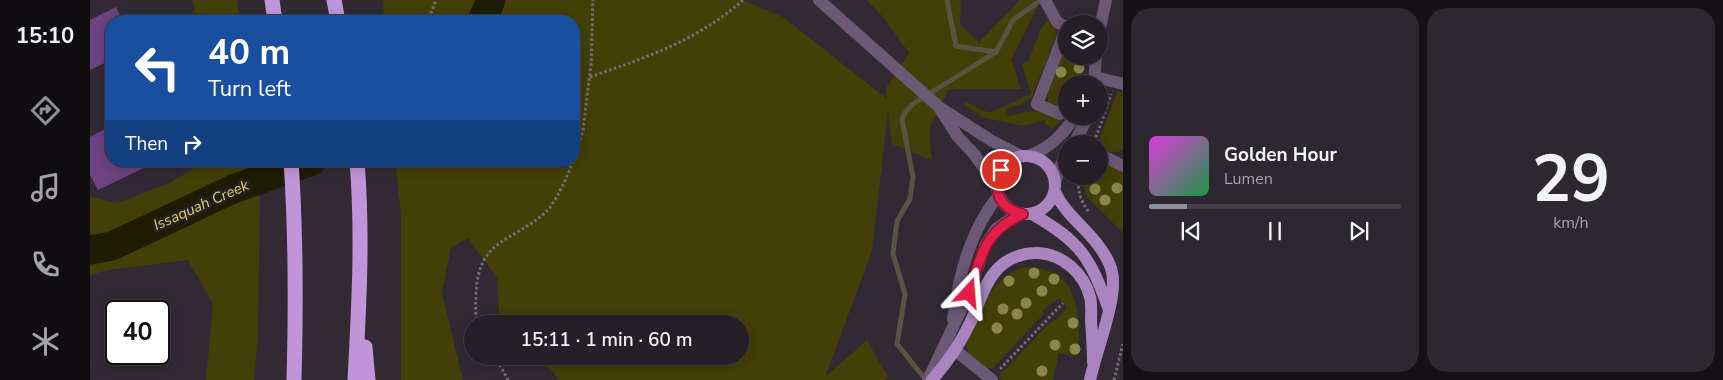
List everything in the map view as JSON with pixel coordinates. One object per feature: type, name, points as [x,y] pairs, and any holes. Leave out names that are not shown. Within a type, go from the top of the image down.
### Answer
[{"type":"highway","points":[[272,0],[273,15]]},
{"type":"highway","points":[[334,0],[337,15]]},
{"type":"highway","points":[[290,167],[294,213],[296,307],[294,380]]},
{"type":"highway","points":[[355,380],[360,275],[360,203],[357,167]]},
{"type":"highway","points":[[360,275],[368,380]]},
{"type":"main road","points":[[1055,188],[1046,207],[1040,212],[1027,214],[1015,212],[1008,208],[1002,202],[998,190],[1001,170],[1006,164],[1024,156],[1035,157],[1052,170],[1060,203],[1069,216],[1088,232],[1106,257],[1112,271],[1114,287],[1090,380]]},
{"type":"main road","points":[[1027,214],[1064,234],[1078,246],[1097,277],[1109,310]]},
{"type":"main road","points":[[932,380],[942,361],[955,350],[994,272],[1004,263],[1017,256],[1034,253],[1060,258],[1083,280],[1090,298],[1094,362]]},
{"type":"street","points":[[819,0],[939,107],[992,141],[1024,156],[1044,149],[1057,140],[1068,125]]},
{"type":"street","points":[[1103,15],[1106,0]]},
{"type":"street","points":[[1048,6],[1058,23]]},
{"type":"street","points":[[1058,49],[1037,104],[1058,113]]},
{"type":"street","points":[[939,107],[958,137],[974,154],[998,190],[986,210],[964,261],[957,291],[951,334]]},
{"type":"street","points":[[1108,158],[1123,165]]},
{"type":"street","points":[[1055,188],[1058,175]]},
{"type":"street","points":[[928,380],[942,361],[985,246],[996,230],[1009,220],[1027,214]]},
{"type":"street","points":[[955,350],[991,379]]},
{"type":"path","points":[[430,15],[436,0]]},
{"type":"path","points":[[580,139],[583,130],[590,77],[593,44],[593,0]]},
{"type":"path","points":[[590,77],[657,53],[692,36],[708,27],[742,0]]},
{"type":"path","points":[[1097,135],[1118,83]]},
{"type":"path","points":[[476,315],[476,290],[479,270],[486,254],[501,241],[548,211],[571,167]]},
{"type":"path","points":[[1079,185],[1081,200],[1086,210]]},
{"type":"path","points":[[991,379],[1063,302]]},
{"type":"path","points":[[1114,380],[1123,344]]},
{"type":"path","points":[[500,365],[508,380]]},
{"type":"shaded area","points":[[193,0],[237,0],[239,15],[193,15],[195,8]]},
{"type":"shaded area","points":[[383,0],[742,0],[783,17],[887,99],[886,88],[909,53],[883,17],[867,0],[961,0],[960,24],[979,42],[1020,0],[1035,0],[1038,6],[1011,60],[1021,89],[949,89],[929,129],[932,160],[892,144],[888,112],[872,251],[825,377],[867,340],[888,377],[885,380],[559,380],[551,370],[544,365],[749,365],[749,315],[499,315],[497,278],[468,238],[451,248],[442,293],[463,380],[401,380],[401,214],[396,167],[580,167],[580,15],[384,15]]},
{"type":"shaded area","points":[[1049,19],[1057,34],[1032,97],[1022,104],[1006,109],[1008,116],[1040,111],[1049,103],[1046,95],[1058,63],[1058,65],[1084,65],[1083,75],[1058,75],[1058,124],[1052,130],[1045,123],[1045,120],[1023,126],[982,117],[964,105],[966,102],[989,113],[1031,94],[1022,64],[1029,60],[1041,28]]},
{"type":"shaded area","points":[[1118,91],[1123,92],[1123,149],[1117,152],[1108,152],[1108,135],[1101,135],[1105,125],[1108,125],[1108,115]]},
{"type":"shaded area","points":[[1108,164],[1123,171],[1123,233],[1088,198],[1083,185],[1108,185]]},
{"type":"shaded area","points":[[197,167],[255,167],[260,200],[258,334],[254,380],[206,380],[213,304],[188,260],[108,270],[90,275],[90,197],[118,203],[167,184]]},
{"type":"shaded area","points":[[1024,267],[1042,269],[1056,274],[1066,283],[1073,294],[1077,308],[1079,323],[1078,355],[1073,356],[1059,353],[1053,380],[1003,380],[998,377],[1048,324],[1057,319],[1067,307],[1059,298],[1043,310],[1043,315],[992,369],[985,370],[970,358],[966,345],[975,322],[994,288],[1012,272]]},
{"type":"building","points":[[116,7],[120,15],[105,15],[105,63],[90,70],[90,20]]},
{"type":"building","points":[[105,129],[105,167],[146,167],[98,190],[90,175],[90,137]]},
{"type":"waterway","name":"Issaquah Creek","points":[[485,15],[491,0]]},
{"type":"waterway","points":[[947,0],[956,46],[996,52]]},
{"type":"waterway","points":[[926,380],[897,344],[905,294],[893,254],[897,221],[910,199],[913,177],[902,119],[906,111],[913,104],[996,52],[1013,20],[1041,0]]},
{"type":"waterway","name":"Issaquah Creek","points":[[90,250],[112,246],[233,189],[295,167]]},
{"type":"route","points":[[969,293],[985,246],[996,230],[1009,220],[1023,214],[1015,212],[1002,202],[997,186],[1001,170]]}]
